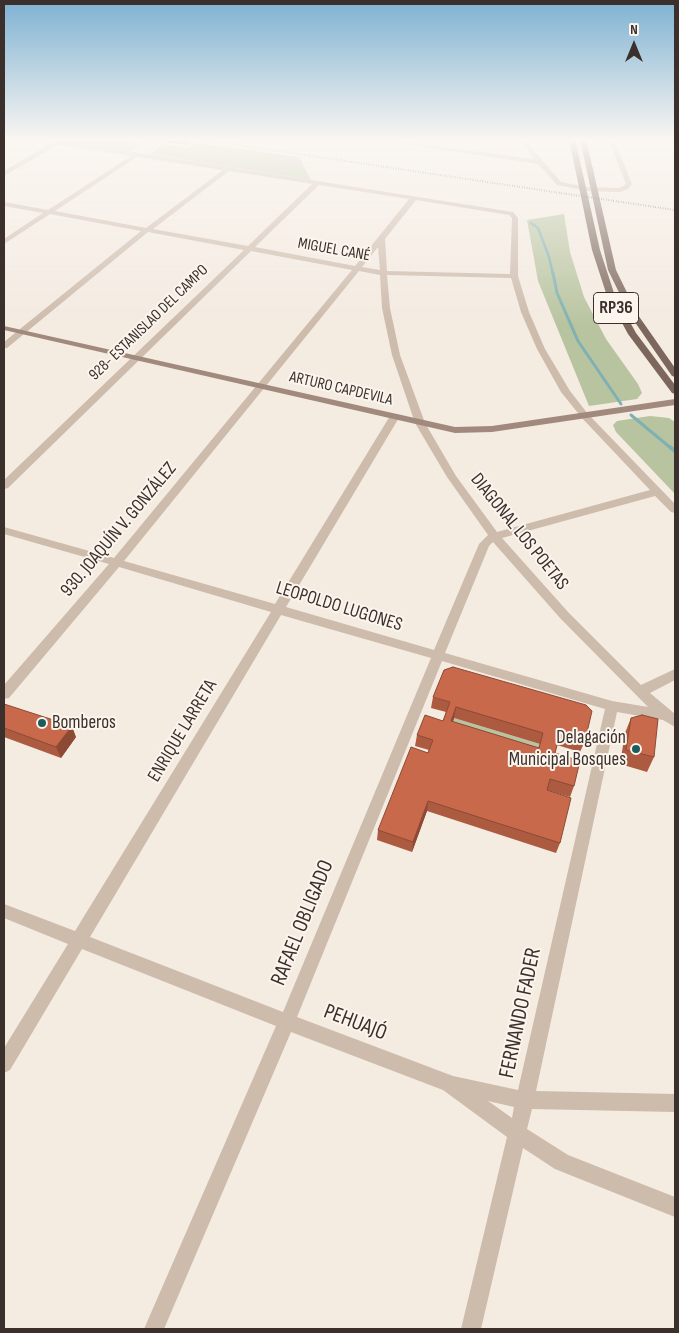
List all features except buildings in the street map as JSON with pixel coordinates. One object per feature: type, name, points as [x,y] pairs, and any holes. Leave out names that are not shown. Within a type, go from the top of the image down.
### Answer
[{"type":"main road","name":"RP36","points":[[585,201],[600,265],[614,303],[632,334],[675,391]]},
{"type":"main road","name":"RP36","points":[[596,201],[606,249],[622,292],[649,339],[675,374]]},
{"type":"street","points":[[4,242],[65,201]]},
{"type":"street","points":[[4,346],[186,201]]},
{"type":"street","name":"928- ESTANISLAO DEL CAMPO","points":[[4,486],[298,201]]},
{"type":"street","name":"930. JOAQUÍN V. GONZÁLEZ","points":[[4,694],[116,563],[411,201]]},
{"type":"street","points":[[435,201],[511,213],[515,218],[514,276],[525,312],[541,349],[566,392],[585,416],[675,510]]},
{"type":"street","name":"MIGUEL CANÉ","points":[[4,204],[383,273],[514,276]]},
{"type":"street","name":"DIAGONAL LOS POETAS","points":[[381,238],[386,308],[394,348],[420,423],[452,477],[494,536],[564,615],[640,692],[671,718]]},
{"type":"street","name":"ARTURO CAPDEVILA","points":[[4,328],[455,430],[480,430],[675,402]]},
{"type":"street","name":"ENRIQUE LARRETA","points":[[4,1064],[77,940],[280,609],[395,416]]},
{"type":"street","points":[[494,536],[656,492]]},
{"type":"street","name":"LEOPOLDO LUGONES","points":[[4,530],[612,706],[671,718]]},
{"type":"street","name":"RAFAEL OBLIGADO","points":[[154,1329],[287,1022],[480,552],[484,544],[494,536]]},
{"type":"street","points":[[640,692],[675,674]]},
{"type":"street","name":"FERNANDO FADER","points":[[471,1329],[525,1100],[612,706]]},
{"type":"street","name":"PEHUAJÓ","points":[[4,911],[287,1022],[449,1083],[517,1133],[562,1162],[675,1207]]},
{"type":"street","points":[[449,1083],[525,1100],[675,1103]]},
{"type":"green space","points":[[564,214],[570,252],[584,297],[606,339],[638,384],[642,393],[637,399],[589,406],[538,281],[527,220]]},
{"type":"green space","points":[[650,416],[669,418],[675,422],[675,494],[616,432],[613,425],[617,421]]},
{"type":"green space","points":[[454,718],[540,744],[535,759],[449,732]]},
{"type":"waterway","points":[[531,223],[538,228],[553,274]]},
{"type":"waterway","points":[[553,273],[557,293],[578,341],[621,404]]},
{"type":"waterway","points":[[631,415],[672,449]]},
{"type":"waterway","points":[[670,447],[675,451]]},
{"type":"railway","points":[[616,201],[675,210]]},
{"type":"place","name":"Bomberos","points":[[42,723]]},
{"type":"place","name":"Delagación Municipal Bosques","points":[[636,749]]}]
